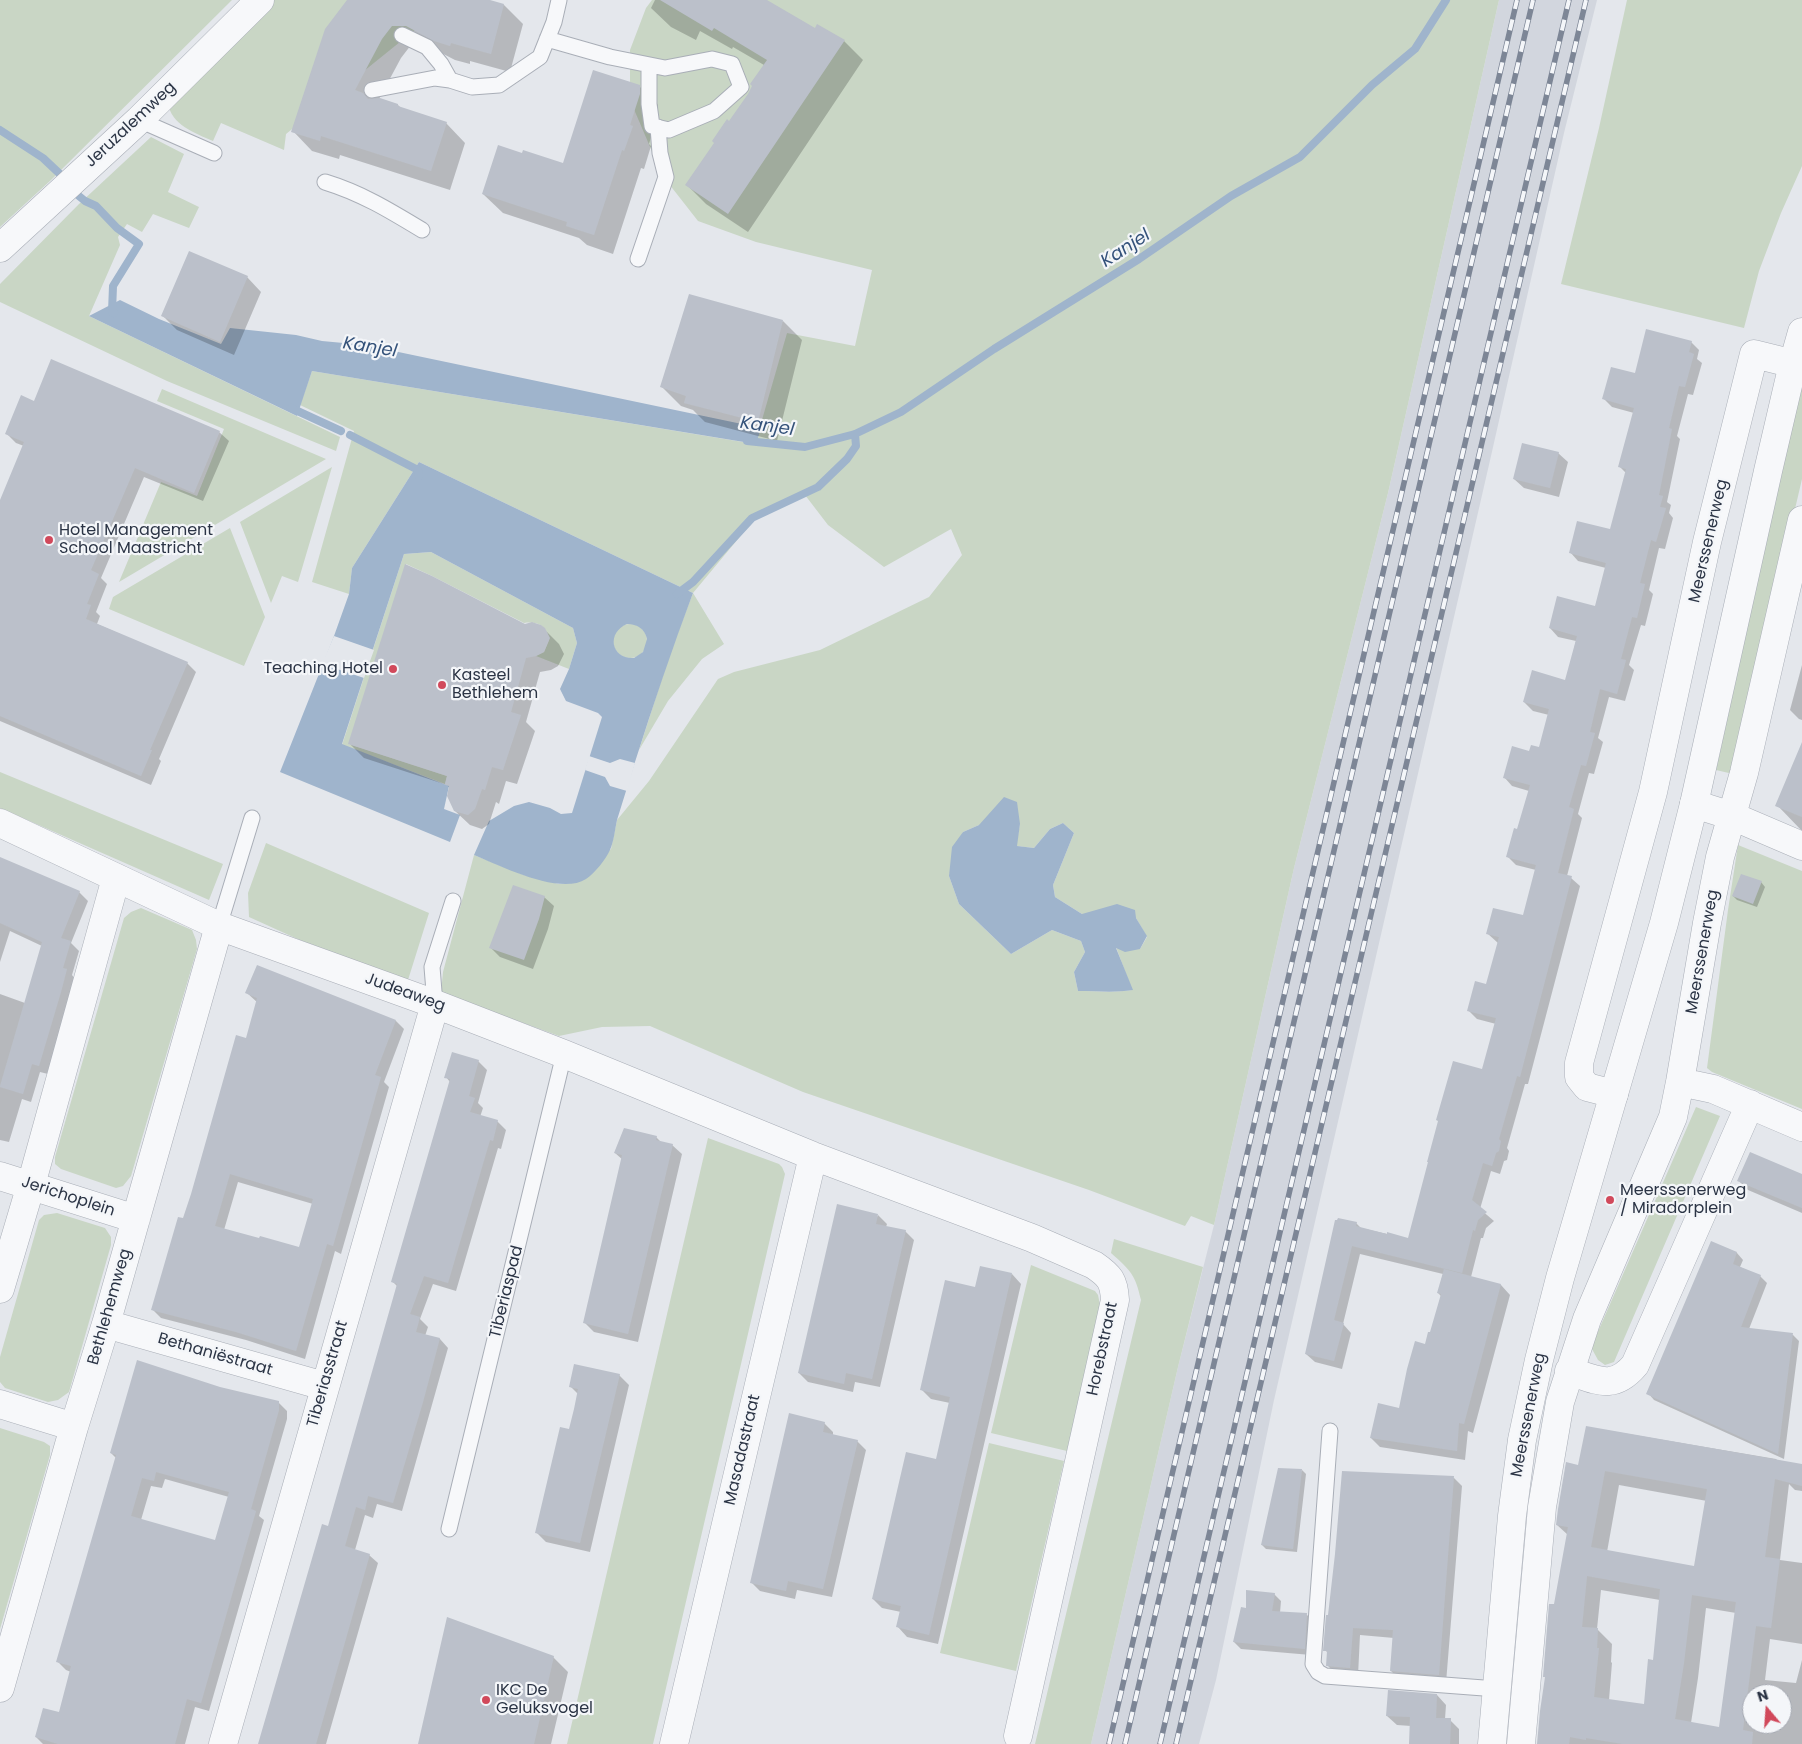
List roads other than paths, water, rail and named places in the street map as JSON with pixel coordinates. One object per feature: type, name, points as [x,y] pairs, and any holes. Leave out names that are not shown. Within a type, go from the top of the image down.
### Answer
[{"type":"street","name":"Jeruzalemweg","points":[[0,248],[139,120],[260,0]]},
{"type":"street","name":"Meerssenerweg","points":[[1492,1744],[1512,1516],[1522,1440],[1539,1360],[1560,1278],[1664,923],[1694,804],[1797,365],[1802,332]]},
{"type":"street","name":"Meerssenerweg","points":[[1614,1094],[1587,1086],[1579,1077],[1579,1063],[1654,792],[1708,542],[1754,354],[1797,365]]},
{"type":"street","name":"Meerssenerweg","points":[[1520,1744],[1542,1508],[1560,1402],[1587,1319],[1669,1128],[1680,1082],[1720,857],[1744,774],[1802,520]]},
{"type":"street","points":[[1694,804],[1732,816],[1802,846]]},
{"type":"street","name":"Judeaweg","points":[[0,823],[219,926],[435,1004],[564,1054],[813,1156]]},
{"type":"street","points":[[0,1290],[116,878]]},
{"type":"street","name":"Bethlehemweg","points":[[0,1688],[219,926]]},
{"type":"street","name":"Tiberiasstraat","points":[[223,1744],[324,1386],[435,1004]]},
{"type":"street","points":[[1680,1082],[1713,1089],[1802,1126]]},
{"type":"street","name":"Meerssenerweg","points":[[1569,1371],[1600,1380],[1619,1380],[1635,1366],[1750,1104]]},
{"type":"street","name":"Horebstraat","points":[[813,1156],[1032,1238],[1094,1265],[1112,1280],[1115,1300],[1018,1736]]},
{"type":"street","name":"Masadastraat","points":[[674,1744],[813,1156]]},
{"type":"street","name":"Jerichoplein","points":[[0,1176],[136,1219]]},
{"type":"street","name":"Bethaniëstraat","points":[[106,1324],[324,1386]]},
{"type":"street","points":[[0,1404],[74,1427]]},
{"type":"lane","points":[[372,90],[435,78],[450,80],[472,87],[499,85],[540,57],[554,22],[559,0]]},
{"type":"lane","points":[[402,35],[427,47],[441,64],[450,80]]},
{"type":"lane","points":[[547,39],[610,57],[650,65],[665,68],[712,59],[732,64],[741,87],[714,111],[669,130],[652,126],[650,111],[650,65]]},
{"type":"lane","points":[[139,120],[214,153]]},
{"type":"lane","points":[[638,259],[666,177],[660,153],[658,127]]},
{"type":"lane","points":[[325,182],[350,190],[378,203],[422,230]]},
{"type":"lane","points":[[219,926],[252,818]]},
{"type":"lane","points":[[435,1004],[432,967],[453,901]]},
{"type":"lane","name":"Tiberiaspad","points":[[449,1529],[564,1054]]},
{"type":"lane","points":[[1330,1431],[1314,1664],[1318,1672],[1325,1676],[1497,1689]]},
{"type":"water","points":[[120,300],[159,319],[221,344],[230,328],[365,345],[761,428],[756,444],[312,371],[297,416],[89,316]]},
{"type":"water","points":[[419,462],[693,593],[642,741],[617,820],[611,846],[603,862],[586,879],[575,883],[546,882],[514,872],[474,855],[489,821],[514,806],[529,802],[550,808],[561,814],[572,813],[602,717],[598,713],[566,701],[560,689],[569,669],[577,643],[573,628],[431,552],[404,554],[342,744],[449,786],[444,809],[460,815],[450,842],[280,772],[349,594],[352,568]],"holes":[[[631,624],[642,630],[647,639],[643,652],[634,658],[620,654],[614,645],[616,633],[620,628]]]},
{"type":"water","points":[[1004,797],[1017,802],[1020,824],[1017,846],[1034,848],[1050,829],[1063,823],[1074,833],[1053,885],[1055,897],[1082,914],[1117,904],[1135,910],[1136,918],[1147,936],[1140,949],[1125,952],[1116,948],[1133,990],[1112,992],[1078,991],[1074,972],[1085,952],[1081,941],[1052,930],[1011,954],[959,904],[949,876],[952,847],[963,832],[979,825]]},
{"type":"waterway","name":"Kanjel","points":[[747,441],[805,447],[855,434],[901,412],[994,349],[1139,259],[1231,196],[1300,157],[1372,85],[1415,49],[1446,0]]},
{"type":"waterway","name":"Kanjel","points":[[0,130],[43,158],[61,175]]},
{"type":"waterway","name":"Kanjel","points":[[74,192],[85,201],[96,206],[117,228],[139,244],[113,286],[112,312],[114,313]]},
{"type":"waterway","points":[[291,408],[341,431]]},
{"type":"waterway","points":[[677,594],[693,582],[752,518],[818,487],[847,459],[856,446],[855,434]]},
{"type":"waterway","points":[[350,435],[418,470],[419,476]]},
{"type":"railway","points":[[1109,1744],[1517,0]]},
{"type":"railway","points":[[1125,1744],[1533,0]]},
{"type":"railway","points":[[1160,1744],[1569,0]]},
{"type":"railway","points":[[1176,1744],[1586,0]]},
{"type":"place","name":"Hotel Management School Maastricht","points":[[49,540]]},
{"type":"place","name":"Teaching Hotel","points":[[393,669]]},
{"type":"place","name":"Kasteel Bethlehem","points":[[442,685]]},
{"type":"place","name":"Meerssenerweg / Miradorplein","points":[[1610,1200]]},
{"type":"place","name":"IKC De Geluksvogel","points":[[486,1700]]}]
